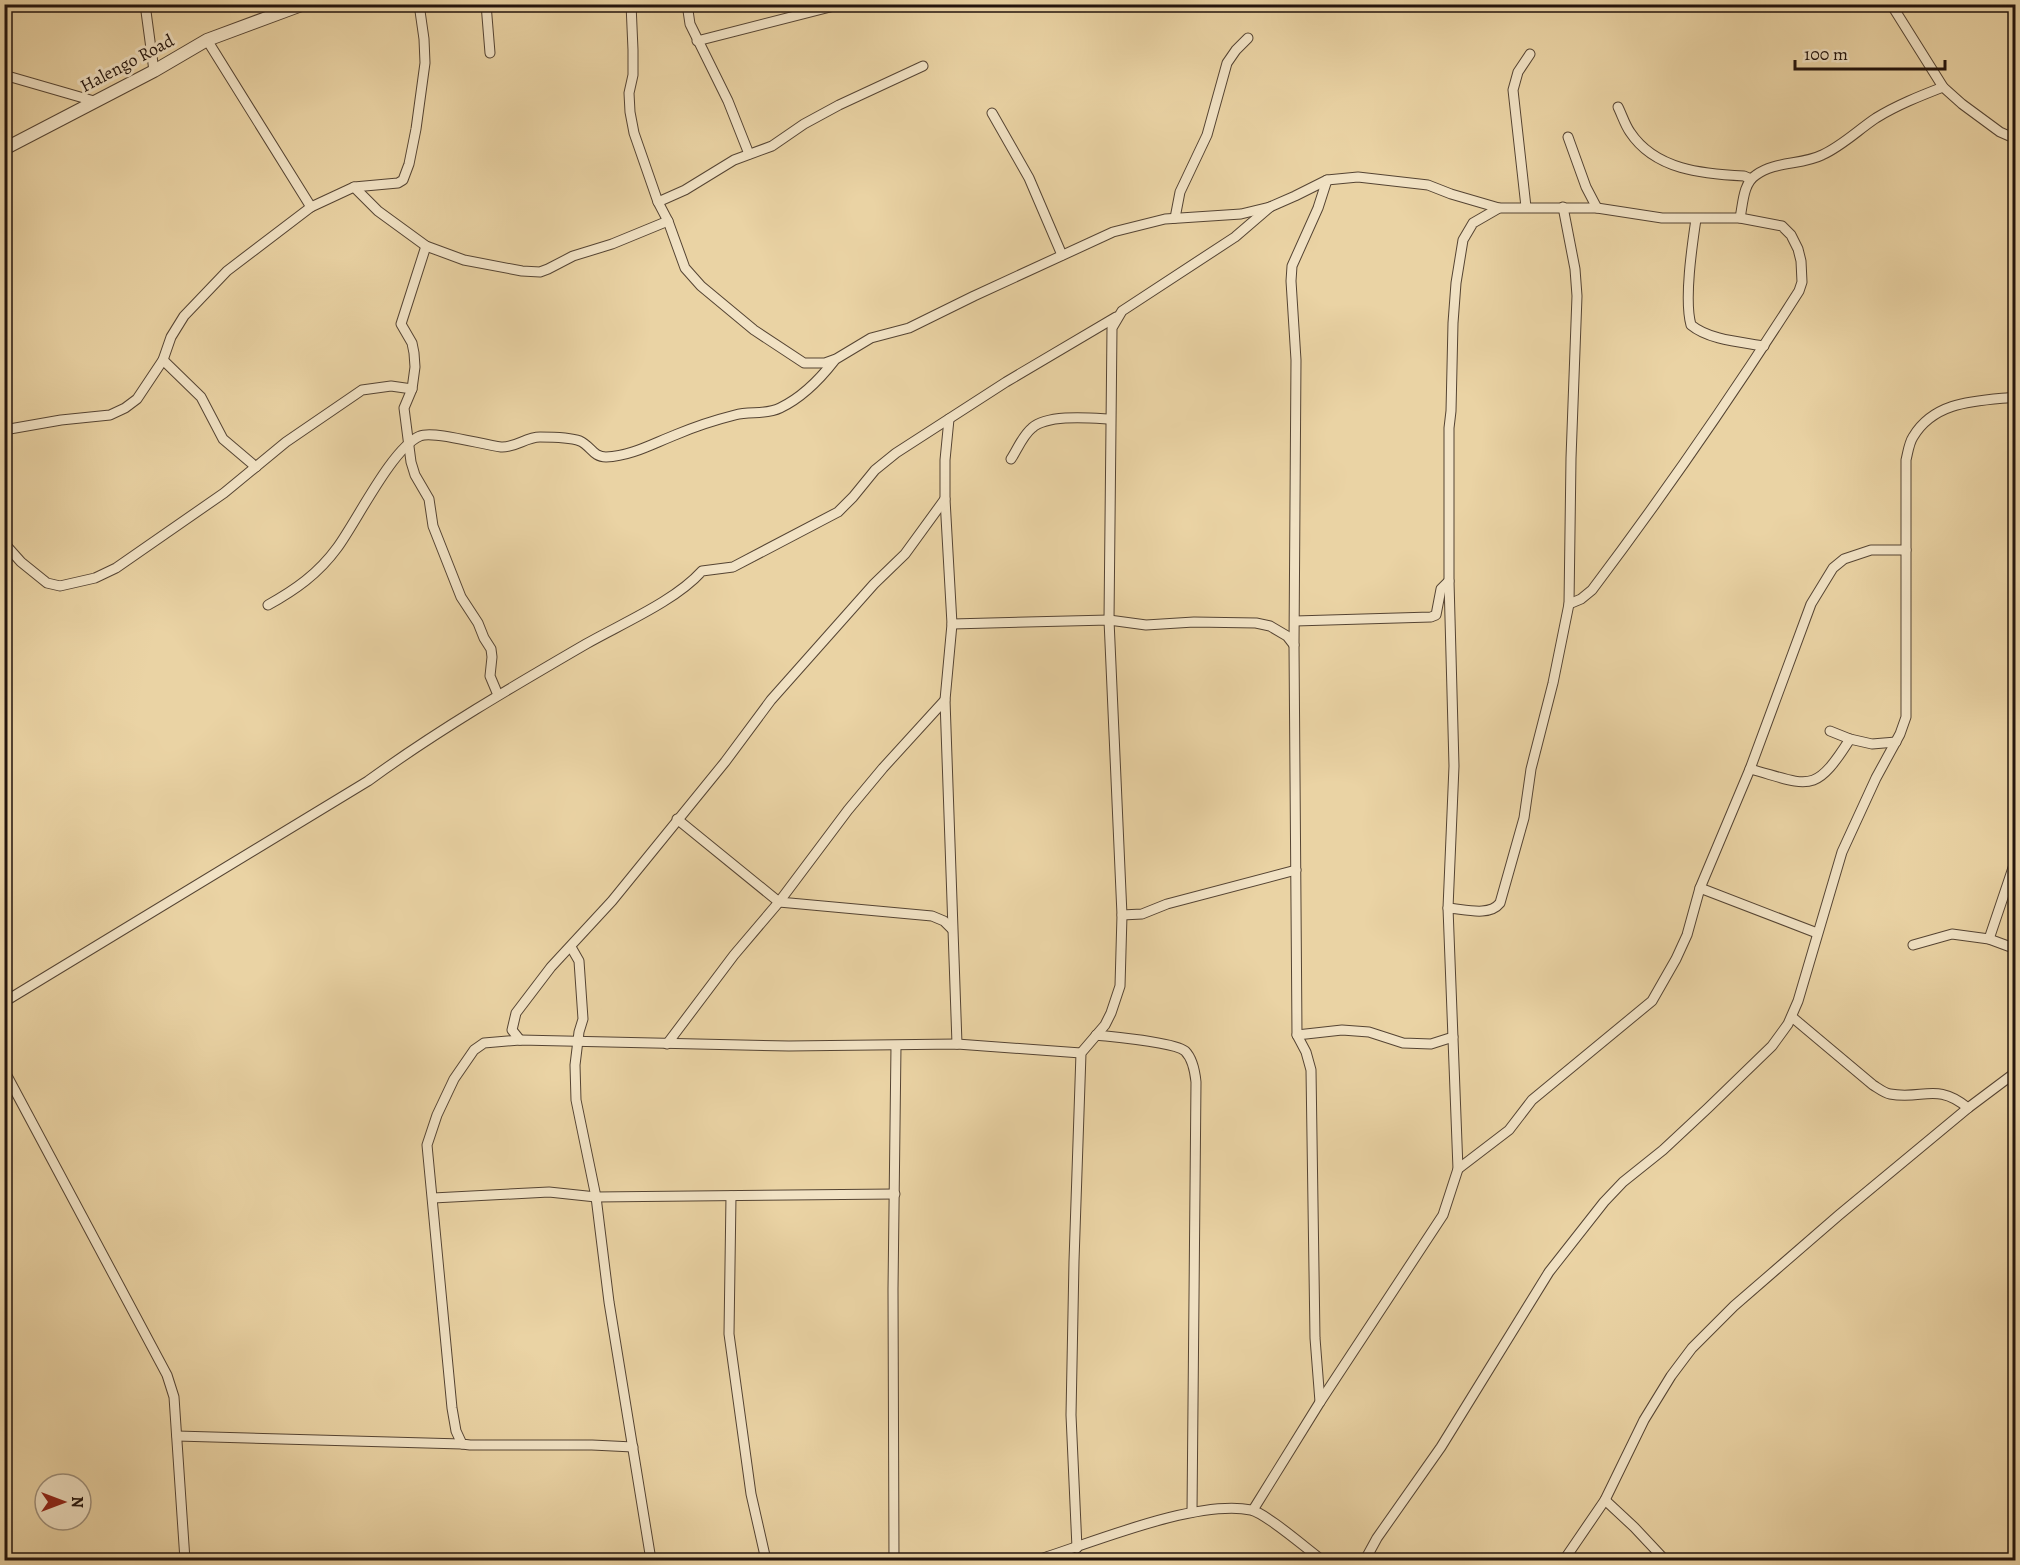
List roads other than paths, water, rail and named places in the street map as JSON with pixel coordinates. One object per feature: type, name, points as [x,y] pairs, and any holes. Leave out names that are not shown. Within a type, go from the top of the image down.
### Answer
[{"type":"street","points":[[145,4],[154,71]]},
{"type":"street","name":"Halengo Road","points":[[4,149],[154,71],[207,40],[304,4]]},
{"type":"street","points":[[4,430],[61,420],[110,415],[125,408],[137,399],[163,360],[171,337],[184,316],[227,271],[311,207],[354,187],[398,183],[403,180],[416,129],[424,63],[424,39],[419,4]]},
{"type":"street","points":[[486,4],[490,53]]},
{"type":"street","points":[[631,4],[633,75],[629,93],[630,112],[641,155],[685,268],[718,301],[781,349],[804,363],[816,364],[836,359]]},
{"type":"street","points":[[687,4],[690,24],[697,41],[728,101],[749,153]]},
{"type":"street","points":[[697,41],[842,4]]},
{"type":"street","points":[[1891,4],[1943,87],[1990,125],[2016,139]]},
{"type":"street","points":[[1175,218],[1180,192],[1207,135],[1227,63],[1248,38]]},
{"type":"street","points":[[207,40],[311,207]]},
{"type":"street","points":[[1526,207],[1513,90],[1518,72],[1530,54]]},
{"type":"street","points":[[658,202],[685,190],[749,153],[772,146],[804,124],[831,110],[923,66]]},
{"type":"street","points":[[4,75],[94,101]]},
{"type":"street","points":[[1740,218],[1744,197],[1751,179],[1767,170],[1815,159],[1878,117],[1943,87]]},
{"type":"street","points":[[1618,107],[1630,132],[1642,146],[1668,165],[1751,179]]},
{"type":"street","points":[[992,113],[1029,178],[1062,255]]},
{"type":"street","points":[[1568,137],[1586,187],[1597,208]]},
{"type":"street","points":[[267,605],[293,591],[317,571],[337,548],[392,464],[410,443],[420,436],[429,434],[508,447],[536,437],[560,438],[580,441],[594,454],[603,457],[653,446],[674,435],[737,414],[773,411],[783,407],[813,384],[836,359],[871,338],[909,328],[1113,232],[1175,218],[1231,215],[1270,207],[1327,180],[1358,177],[1428,185],[1499,208],[1597,208],[1662,218],[1740,218],[1782,226],[1795,241],[1801,261],[1802,282],[1799,291],[1658,502],[1592,590],[1581,599],[1569,604]]},
{"type":"street","points":[[1320,1402],[1315,1338],[1311,1070],[1306,1052],[1297,1035],[1294,645],[1296,360],[1291,280],[1292,266],[1318,208],[1327,180]]},
{"type":"street","points":[[354,187],[378,211],[426,246],[464,260],[522,271],[540,272],[573,256],[612,244],[668,221]]},
{"type":"street","points":[[4,1002],[368,781],[415,747],[498,695],[655,606],[694,580],[707,568],[726,569],[740,564],[838,512],[882,464],[896,453],[1006,382],[1116,317],[1129,306],[1236,237],[1270,207]]},
{"type":"street","points":[[1448,908],[1486,911],[1495,909],[1500,903],[1524,818],[1531,769],[1569,604],[1570,491],[1577,296],[1575,269],[1563,207]]},
{"type":"street","points":[[1253,1510],[1320,1402],[1443,1215],[1458,1169],[1448,908],[1454,766],[1449,581],[1449,428],[1456,283],[1463,240],[1473,223],[1499,208]]},
{"type":"street","points":[[1696,219],[1688,305],[1691,325],[1708,334],[1764,346]]},
{"type":"street","points":[[426,246],[401,324],[412,343],[414,353],[412,389],[404,408],[413,469],[429,499],[433,526],[461,597],[478,623],[483,638],[491,648],[490,676],[498,695]]},
{"type":"street","points":[[1072,1553],[1071,1415],[1081,1053],[1111,1013],[1120,986],[1122,915],[1109,620],[1112,328],[1116,317]]},
{"type":"street","points":[[163,360],[201,397],[224,439],[256,467]]},
{"type":"street","points":[[4,543],[21,562],[47,583],[60,586],[77,584],[116,568],[225,493],[286,442],[362,390],[391,386],[412,389]]},
{"type":"street","points":[[1365,1560],[1377,1538],[1421,1477],[1549,1272],[1569,1245],[1623,1182],[1700,1115],[1772,1046],[1792,1017],[1842,852],[1906,717],[1906,460],[1912,438],[1925,422],[1939,412],[1962,402],[2016,397]]},
{"type":"street","points":[[949,419],[945,460],[945,499],[952,624],[945,700],[957,1044]]},
{"type":"street","points":[[1011,459],[1031,429],[1041,423],[1051,420],[1110,419]]},
{"type":"street","points":[[520,1040],[512,1029],[516,1013],[551,967],[612,901],[725,762],[771,700],[874,584],[904,554],[945,499]]},
{"type":"street","points":[[1458,1169],[1509,1130],[1532,1100],[1652,1001],[1687,935],[1700,888],[1750,769],[1811,604],[1833,568],[1844,559],[1871,550],[1906,550]]},
{"type":"street","points":[[1295,621],[1431,617],[1436,615],[1441,589],[1449,581]]},
{"type":"street","points":[[952,624],[1109,620],[1146,625],[1194,622],[1256,623],[1270,626],[1287,636],[1294,645]]},
{"type":"street","points":[[667,1044],[848,810],[945,700]]},
{"type":"street","points":[[1830,731],[1872,744],[1896,742]]},
{"type":"street","points":[[1750,769],[1804,783],[1814,781],[1822,777],[1835,764],[1850,739]]},
{"type":"street","points":[[677,819],[779,902],[932,916],[944,921],[952,928]]},
{"type":"street","points":[[1989,939],[2016,859]]},
{"type":"street","points":[[1122,915],[1142,914],[1167,904],[1296,870]]},
{"type":"street","points":[[1700,888],[1817,933]]},
{"type":"street","points":[[1913,945],[1952,934],[1989,939],[2016,949]]},
{"type":"street","points":[[571,947],[579,961],[583,1019],[574,1065],[576,1100],[597,1197],[609,1302],[651,1560]]},
{"type":"street","points":[[1792,1017],[1888,1094],[1927,1092],[1945,1094],[1968,1108]]},
{"type":"street","points":[[1297,1035],[1341,1030],[1369,1032],[1403,1043],[1431,1044],[1453,1037]]},
{"type":"street","points":[[1096,1035],[1178,1047],[1190,1058],[1194,1070],[1196,1094],[1192,1512]]},
{"type":"street","points":[[462,1444],[456,1431],[452,1408],[427,1145],[437,1115],[454,1079],[474,1050],[483,1043],[520,1040],[667,1044],[896,1046],[957,1044],[1066,1050],[1081,1053]]},
{"type":"street","points":[[894,1560],[893,1289],[896,1046]]},
{"type":"street","points":[[4,1070],[168,1375],[174,1397],[185,1560]]},
{"type":"street","points":[[1564,1560],[1605,1500],[1644,1420],[1671,1376],[1692,1348],[1734,1306],[1839,1215],[1968,1108],[2016,1072]]},
{"type":"street","points":[[433,1198],[549,1192],[597,1197],[895,1194]]},
{"type":"street","points":[[731,1196],[729,1334],[751,1494],[766,1560]]},
{"type":"street","points":[[177,1436],[470,1445],[592,1444],[633,1447]]},
{"type":"street","points":[[1605,1500],[1665,1560]]},
{"type":"street","points":[[1037,1560],[1072,1553],[1146,1525],[1192,1512],[1214,1509],[1253,1510],[1322,1560]]}]
